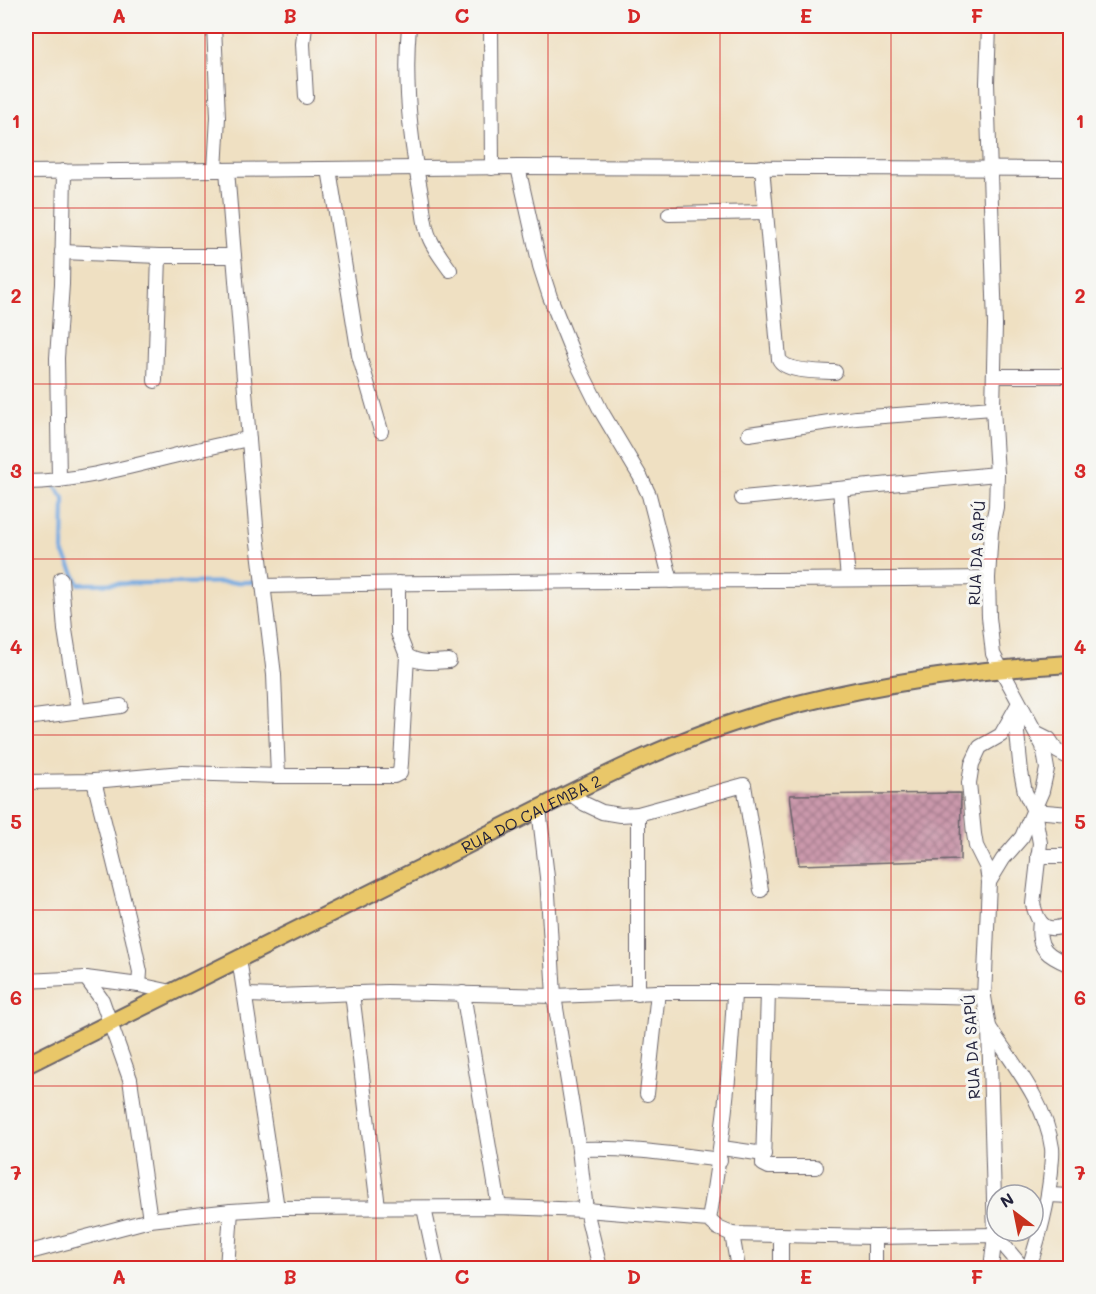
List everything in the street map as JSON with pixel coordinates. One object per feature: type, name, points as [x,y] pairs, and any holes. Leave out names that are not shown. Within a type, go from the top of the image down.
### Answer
[{"type":"main road","name":"RUA DO CALEMBA 2","points":[[26,1065],[539,809],[691,738],[766,712],[843,693],[999,668],[1071,663]]},
{"type":"street","points":[[214,26],[221,170],[234,256],[262,586],[274,675],[278,776]]},
{"type":"street","points":[[305,26],[303,44],[306,97]]},
{"type":"street","points":[[409,26],[408,99],[414,167],[430,239],[450,270]]},
{"type":"street","points":[[491,26],[492,168]]},
{"type":"street","name":"RUA DA SAPÚ","points":[[989,26],[987,83],[995,325],[993,408],[997,474],[996,507],[991,531],[988,578],[993,654],[1019,703],[1001,735],[980,747],[972,764],[969,783],[976,846],[987,868],[989,882],[984,997],[989,1027],[994,1183]]},
{"type":"street","points":[[26,172],[414,167],[1071,169]]},
{"type":"street","points":[[518,167],[540,266],[550,297],[575,359],[595,400],[649,495],[671,581]]},
{"type":"street","points":[[762,167],[779,358],[790,368],[835,372]]},
{"type":"street","points":[[329,169],[359,355],[381,431]]},
{"type":"street","points":[[59,480],[56,386],[64,171]]},
{"type":"street","points":[[669,214],[766,212]]},
{"type":"street","points":[[62,252],[234,256]]},
{"type":"street","points":[[154,381],[159,256]]},
{"type":"street","points":[[994,376],[1071,376]]},
{"type":"street","points":[[749,434],[856,418],[993,408]]},
{"type":"street","points":[[26,482],[59,480],[249,439]]},
{"type":"street","points":[[742,498],[997,474]]},
{"type":"street","points":[[840,489],[848,579]]},
{"type":"street","points":[[262,586],[988,578]]},
{"type":"street","points":[[61,579],[65,630],[78,711]]},
{"type":"street","points":[[26,782],[94,781],[182,773],[394,776],[400,773],[406,656],[398,633],[398,583]]},
{"type":"street","points":[[406,656],[423,662],[449,661]]},
{"type":"street","points":[[989,882],[1003,859],[1022,837],[1042,791],[1047,769],[1042,746],[1019,703]]},
{"type":"street","points":[[1019,703],[1017,733],[1025,792],[1034,810],[1040,843],[1033,904],[1040,922],[1047,928],[1055,929],[1071,923]]},
{"type":"street","points":[[26,718],[120,706]]},
{"type":"street","points":[[1001,735],[1032,730],[1049,739],[1057,751],[1071,758]]},
{"type":"street","points":[[94,781],[139,963],[139,985]]},
{"type":"street","points":[[571,794],[602,812],[620,816],[638,814],[744,785],[761,890]]},
{"type":"street","points":[[539,809],[547,877],[554,996],[579,1149],[586,1210],[600,1269]]},
{"type":"street","points":[[1034,810],[1071,814]]},
{"type":"street","points":[[638,814],[638,994]]},
{"type":"street","points":[[1038,856],[1071,856]]},
{"type":"street","points":[[1040,922],[1038,933],[1041,944],[1048,954],[1071,965]]},
{"type":"street","points":[[239,958],[277,1208]]},
{"type":"street","points":[[86,978],[98,993],[130,1079],[150,1220]]},
{"type":"street","points":[[26,981],[86,978],[172,992]]},
{"type":"street","points":[[245,995],[463,993],[554,996],[658,992],[768,992],[984,997]]},
{"type":"street","points":[[647,1094],[658,992]]},
{"type":"street","points":[[709,1220],[721,1154],[732,1060],[734,992]]},
{"type":"street","points":[[768,992],[763,1164],[766,1166],[816,1167]]},
{"type":"street","points":[[352,993],[378,1207]]},
{"type":"street","points":[[463,993],[499,1207]]},
{"type":"street","points":[[989,1027],[1032,1092],[1052,1149],[1049,1195],[1029,1269]]},
{"type":"street","points":[[579,1149],[764,1154]]},
{"type":"street","points":[[1049,1195],[1071,1196]]},
{"type":"street","points":[[26,1253],[150,1220],[277,1208],[499,1207],[586,1210],[709,1220],[718,1228],[732,1234],[875,1237],[985,1235]]},
{"type":"street","points":[[424,1208],[437,1269]]},
{"type":"street","points":[[227,1269],[231,1211]]},
{"type":"street","points":[[732,1234],[738,1269]]},
{"type":"street","points":[[781,1236],[781,1269]]},
{"type":"street","points":[[875,1237],[875,1269]]},
{"type":"street","name":"RUA DA SAPÚ","points":[[991,1269],[994,1243]]},
{"type":"street","points":[[1003,1243],[1023,1269]]},
{"type":"building","points":[[961,793],[960,860],[799,865],[790,795]]},
{"type":"waterway","points":[[54,485],[64,498],[63,552],[79,584],[259,582]]}]
